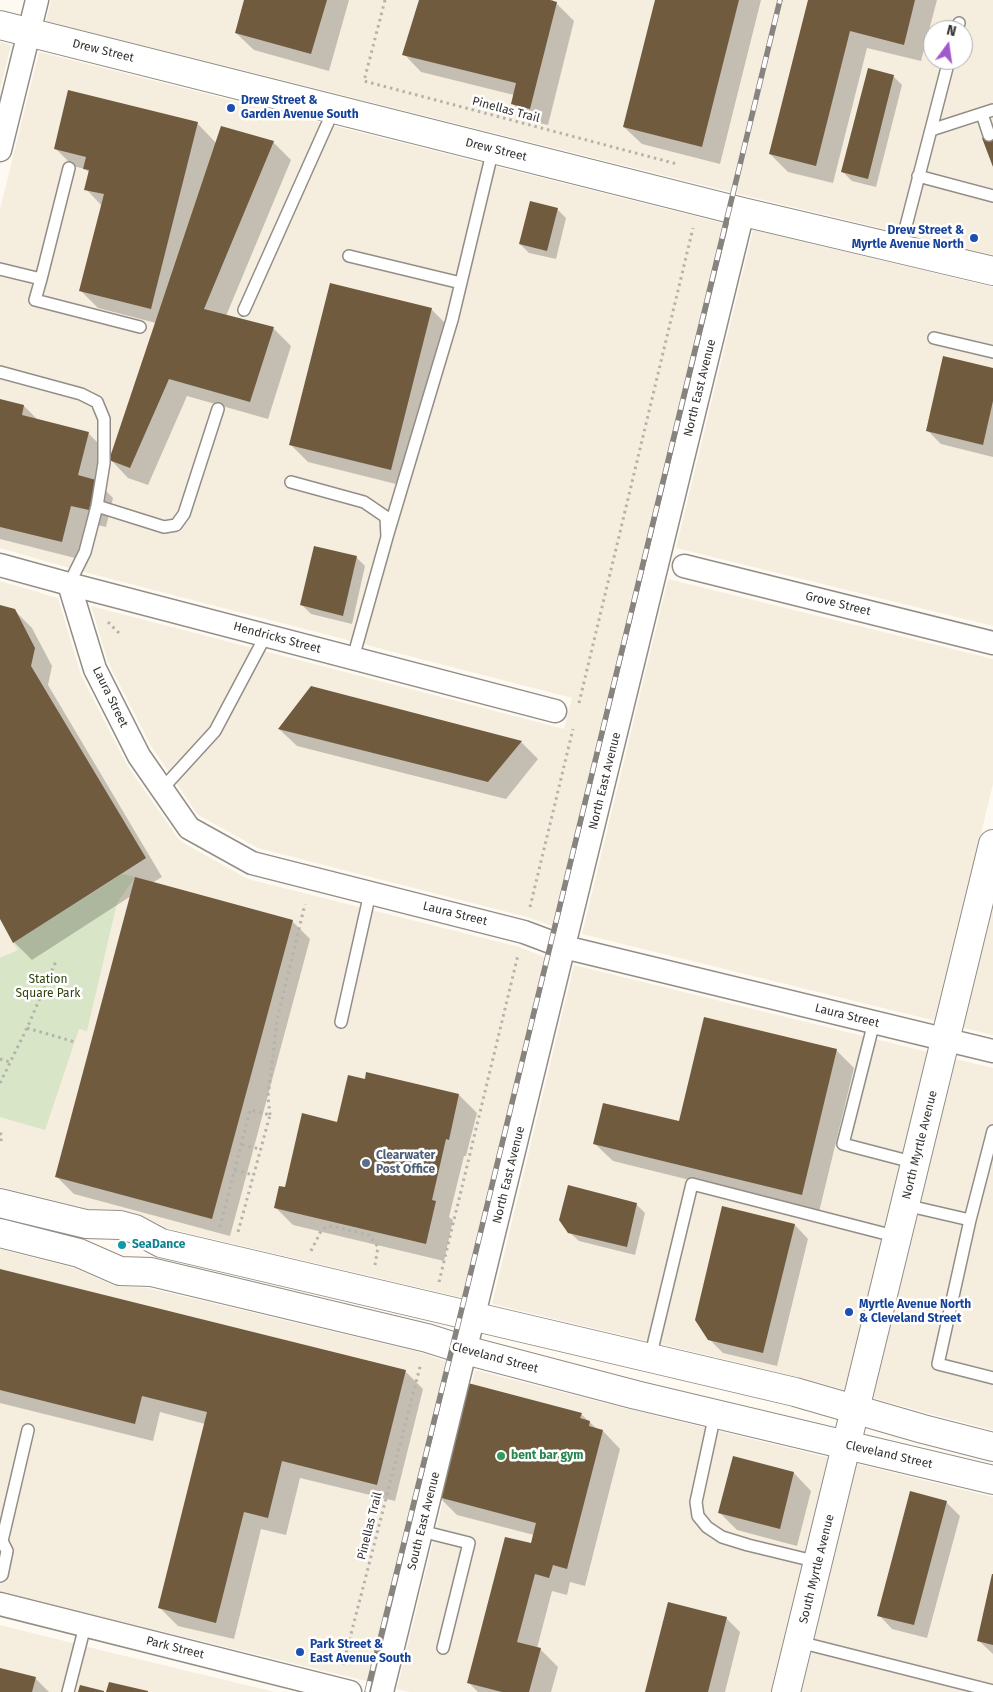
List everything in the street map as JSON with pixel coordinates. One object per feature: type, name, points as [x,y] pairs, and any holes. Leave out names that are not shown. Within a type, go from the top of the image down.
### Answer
[{"type":"street","points":[[0,150],[36,0]]},
{"type":"street","name":"Drew Street","points":[[0,25],[743,212],[993,271]]},
{"type":"street","name":"North East Avenue","points":[[466,1350],[743,212]]},
{"type":"street","name":"Hendricks Street","points":[[0,564],[69,584],[555,710]]},
{"type":"street","name":"Grove Street","points":[[684,566],[993,643]]},
{"type":"street","name":"Laura Street","points":[[69,584],[95,669],[139,756],[189,828],[252,863],[524,932],[564,946],[993,1052]]},
{"type":"street","name":"North Myrtle Avenue","points":[[847,1446],[993,844]]},
{"type":"street","points":[[0,1203],[86,1224],[120,1225],[135,1229],[161,1243],[795,1392],[923,1429],[993,1446]]},
{"type":"street","name":"Cleveland Street","points":[[0,1233],[79,1253],[120,1271],[151,1272],[427,1338],[466,1350],[715,1414],[993,1480]]},
{"type":"street","name":"South East Avenue","points":[[382,1692],[466,1350]]},
{"type":"street","name":"South Myrtle Avenue","points":[[786,1692],[847,1446]]},
{"type":"street","name":"Park Street","points":[[0,1604],[343,1690]]},
{"type":"lane","points":[[900,249],[946,70]]},
{"type":"lane","points":[[244,310],[334,109]]},
{"type":"lane","points":[[931,130],[993,110]]},
{"type":"lane","points":[[982,114],[989,135]]},
{"type":"lane","points":[[352,658],[452,320],[493,149]]},
{"type":"lane","points":[[69,168],[35,300],[140,327]]},
{"type":"lane","points":[[918,176],[993,196]]},
{"type":"lane","points":[[349,256],[461,283]]},
{"type":"lane","points":[[0,269],[40,280]]},
{"type":"lane","points":[[934,338],[993,352]]},
{"type":"lane","points":[[0,372],[81,394],[97,402],[104,419],[104,463],[97,506],[85,552],[69,584]]},
{"type":"lane","points":[[97,506],[164,528],[176,525],[184,514],[218,409]]},
{"type":"lane","points":[[291,482],[364,502],[386,516],[387,537]]},
{"type":"lane","points":[[162,789],[215,731],[266,635]]},
{"type":"lane","points":[[341,1022],[370,893]]},
{"type":"lane","points":[[874,1022],[843,1144],[916,1163]]},
{"type":"lane","points":[[993,1131],[970,1220],[938,1364],[993,1378]]},
{"type":"lane","points":[[650,1358],[692,1184],[898,1237]]},
{"type":"lane","points":[[905,1204],[970,1220]]},
{"type":"lane","points":[[715,1414],[696,1502],[698,1516],[706,1527],[722,1537],[819,1562]]},
{"type":"lane","points":[[0,1576],[2,1575],[7,1551],[1,1542],[28,1430]]},
{"type":"lane","points":[[421,1531],[469,1543],[443,1648]]},
{"type":"lane","points":[[68,1692],[85,1626]]},
{"type":"lane","points":[[799,1642],[993,1691]]},
{"type":"path","name":"Pinellas Trail","points":[[385,0],[364,81],[677,164]]},
{"type":"path","points":[[238,1233],[270,1115],[268,1097],[277,1020],[305,904]]},
{"type":"path","points":[[0,1083],[27,1028],[57,959]]},
{"type":"path","points":[[27,1028],[75,1042]]},
{"type":"path","points":[[0,1059],[10,1062]]},
{"type":"path","points":[[220,1227],[250,1110],[270,1115]]},
{"type":"path","points":[[0,1133],[2,1134],[0,1145]]},
{"type":"path","points":[[242,1144],[260,1149]]},
{"type":"path","points":[[235,1170],[253,1175]]},
{"type":"path","points":[[311,1251],[322,1229],[332,1226],[369,1235],[378,1247],[376,1257]]},
{"type":"path","name":"Pinellas Trail","points":[[343,1690],[421,1364]]},
{"type":"shaded area","points":[[51,0],[993,0],[993,255],[747,196],[46,21]]},
{"type":"shaded area","points":[[0,42],[11,45],[0,90]]},
{"type":"shaded area","points":[[39,52],[726,224],[555,927],[527,917],[258,848],[198,815],[151,746],[108,662],[91,606],[564,729],[572,698],[80,571],[78,564],[69,568],[0,548],[0,209]]},
{"type":"shaded area","points":[[753,230],[993,287],[993,626],[676,548]]},
{"type":"shaded area","points":[[668,579],[993,659],[993,784],[936,1021],[582,934]]},
{"type":"shaded area","points":[[0,581],[58,598],[81,675],[127,765],[182,842],[248,879],[519,947],[547,958],[464,1298],[166,1228],[141,1215],[124,1210],[88,1209],[0,1187]]},
{"type":"shaded area","points":[[993,904],[993,1035],[963,1028]]},
{"type":"shaded area","points":[[574,965],[928,1052],[845,1390],[799,1377],[492,1304]]},
{"type":"shaded area","points":[[956,1059],[993,1068],[993,1430],[873,1398]]},
{"type":"shaded area","points":[[0,1249],[74,1268],[115,1286],[148,1288],[423,1353],[448,1362],[370,1682],[0,1592]]},
{"type":"shaded area","points":[[475,1370],[830,1458],[772,1692],[410,1692],[397,1689]]},
{"type":"shaded area","points":[[857,1464],[993,1497],[993,1692],[801,1692]]},
{"type":"shaded area","points":[[0,1625],[117,1654],[275,1692],[0,1692]]},
{"type":"green space","name":"Station Square Park","points":[[122,874],[135,877],[117,903],[87,1031],[79,1029],[45,1130],[0,1117],[0,958],[18,950],[13,943]]},
{"type":"building","points":[[244,0],[327,0],[311,54],[235,33]]},
{"type":"building","points":[[419,0],[550,0],[557,2],[530,109],[511,104],[516,83],[402,55]]},
{"type":"building","points":[[655,0],[739,0],[702,147],[623,127]]},
{"type":"building","points":[[808,0],[915,0],[904,45],[850,31],[816,166],[769,154]]},
{"type":"building","points":[[868,68],[894,75],[868,179],[841,172]]},
{"type":"building","points":[[68,90],[198,122],[151,309],[79,291],[104,194],[84,190],[89,170],[83,169],[86,157],[54,149]]},
{"type":"building","points":[[221,126],[274,141],[204,309],[274,327],[250,402],[169,379],[130,468],[109,460]]},
{"type":"building","points":[[993,134],[993,167],[982,138]]},
{"type":"building","points":[[530,201],[558,208],[547,251],[519,244]]},
{"type":"building","points":[[330,283],[432,308],[391,470],[289,445]]},
{"type":"building","points":[[943,356],[993,368],[993,401],[983,445],[926,431]]},
{"type":"building","points":[[0,399],[24,405],[22,415],[89,432],[78,475],[96,480],[89,510],[71,506],[62,542],[0,527]]},
{"type":"building","points":[[314,546],[357,556],[343,616],[300,605]]},
{"type":"building","points":[[0,605],[15,609],[35,648],[31,666],[146,858],[13,943],[0,919]]},
{"type":"building","points":[[311,686],[522,741],[488,782],[278,729]]},
{"type":"building","points":[[135,877],[293,920],[212,1219],[55,1177]]},
{"type":"building","points":[[704,1017],[837,1049],[802,1195],[593,1144],[603,1103],[679,1121]]},
{"type":"building","name":"Clearwater Post Office","points":[[366,1072],[459,1094],[449,1140],[446,1139],[432,1200],[436,1201],[426,1244],[274,1208],[279,1186],[285,1187],[302,1113],[337,1122],[348,1075],[365,1079]]},
{"type":"building","points":[[568,1185],[637,1203],[627,1247],[568,1233],[559,1220]]},
{"type":"building","points":[[722,1206],[795,1224],[763,1353],[708,1340],[695,1320]]},
{"type":"building","points":[[0,1269],[406,1370],[377,1485],[282,1461],[268,1518],[244,1512],[216,1623],[158,1608],[207,1412],[142,1396],[135,1424],[0,1390]]},
{"type":"building","points":[[468,1383],[582,1413],[580,1418],[590,1421],[589,1426],[603,1430],[567,1569],[553,1565],[549,1578],[535,1574],[517,1642],[541,1648],[529,1692],[502,1692],[467,1683],[505,1537],[531,1543],[536,1523],[438,1497]]},
{"type":"building","points":[[733,1456],[794,1472],[780,1529],[718,1513]]},
{"type":"building","points":[[910,1491],[947,1501],[914,1625],[877,1616]]},
{"type":"building","points":[[993,1574],[993,1645],[977,1641]]},
{"type":"building","points":[[668,1602],[727,1617],[708,1692],[645,1692]]},
{"type":"building","points":[[0,1668],[36,1677],[32,1692],[0,1692]]},
{"type":"building","points":[[109,1682],[148,1691],[148,1692],[106,1692]]},
{"type":"building","points":[[80,1685],[104,1691],[104,1692],[78,1692]]},
{"type":"railway","points":[[367,1692],[780,0]]},
{"type":"place","name":"Drew Street & Garden Avenue South","points":[[231,108]]},
{"type":"place","name":"Drew Street & Myrtle Avenue North","points":[[974,238]]},
{"type":"place","name":"Clearwater Post Office","points":[[366,1163]]},
{"type":"place","name":"SeaDance","points":[[122,1245]]},
{"type":"place","name":"Myrtle Avenue North & Cleveland Street","points":[[849,1312]]},
{"type":"place","name":"bent bar gym","points":[[501,1456]]},
{"type":"place","name":"Park Street & East Avenue South","points":[[300,1652]]}]
